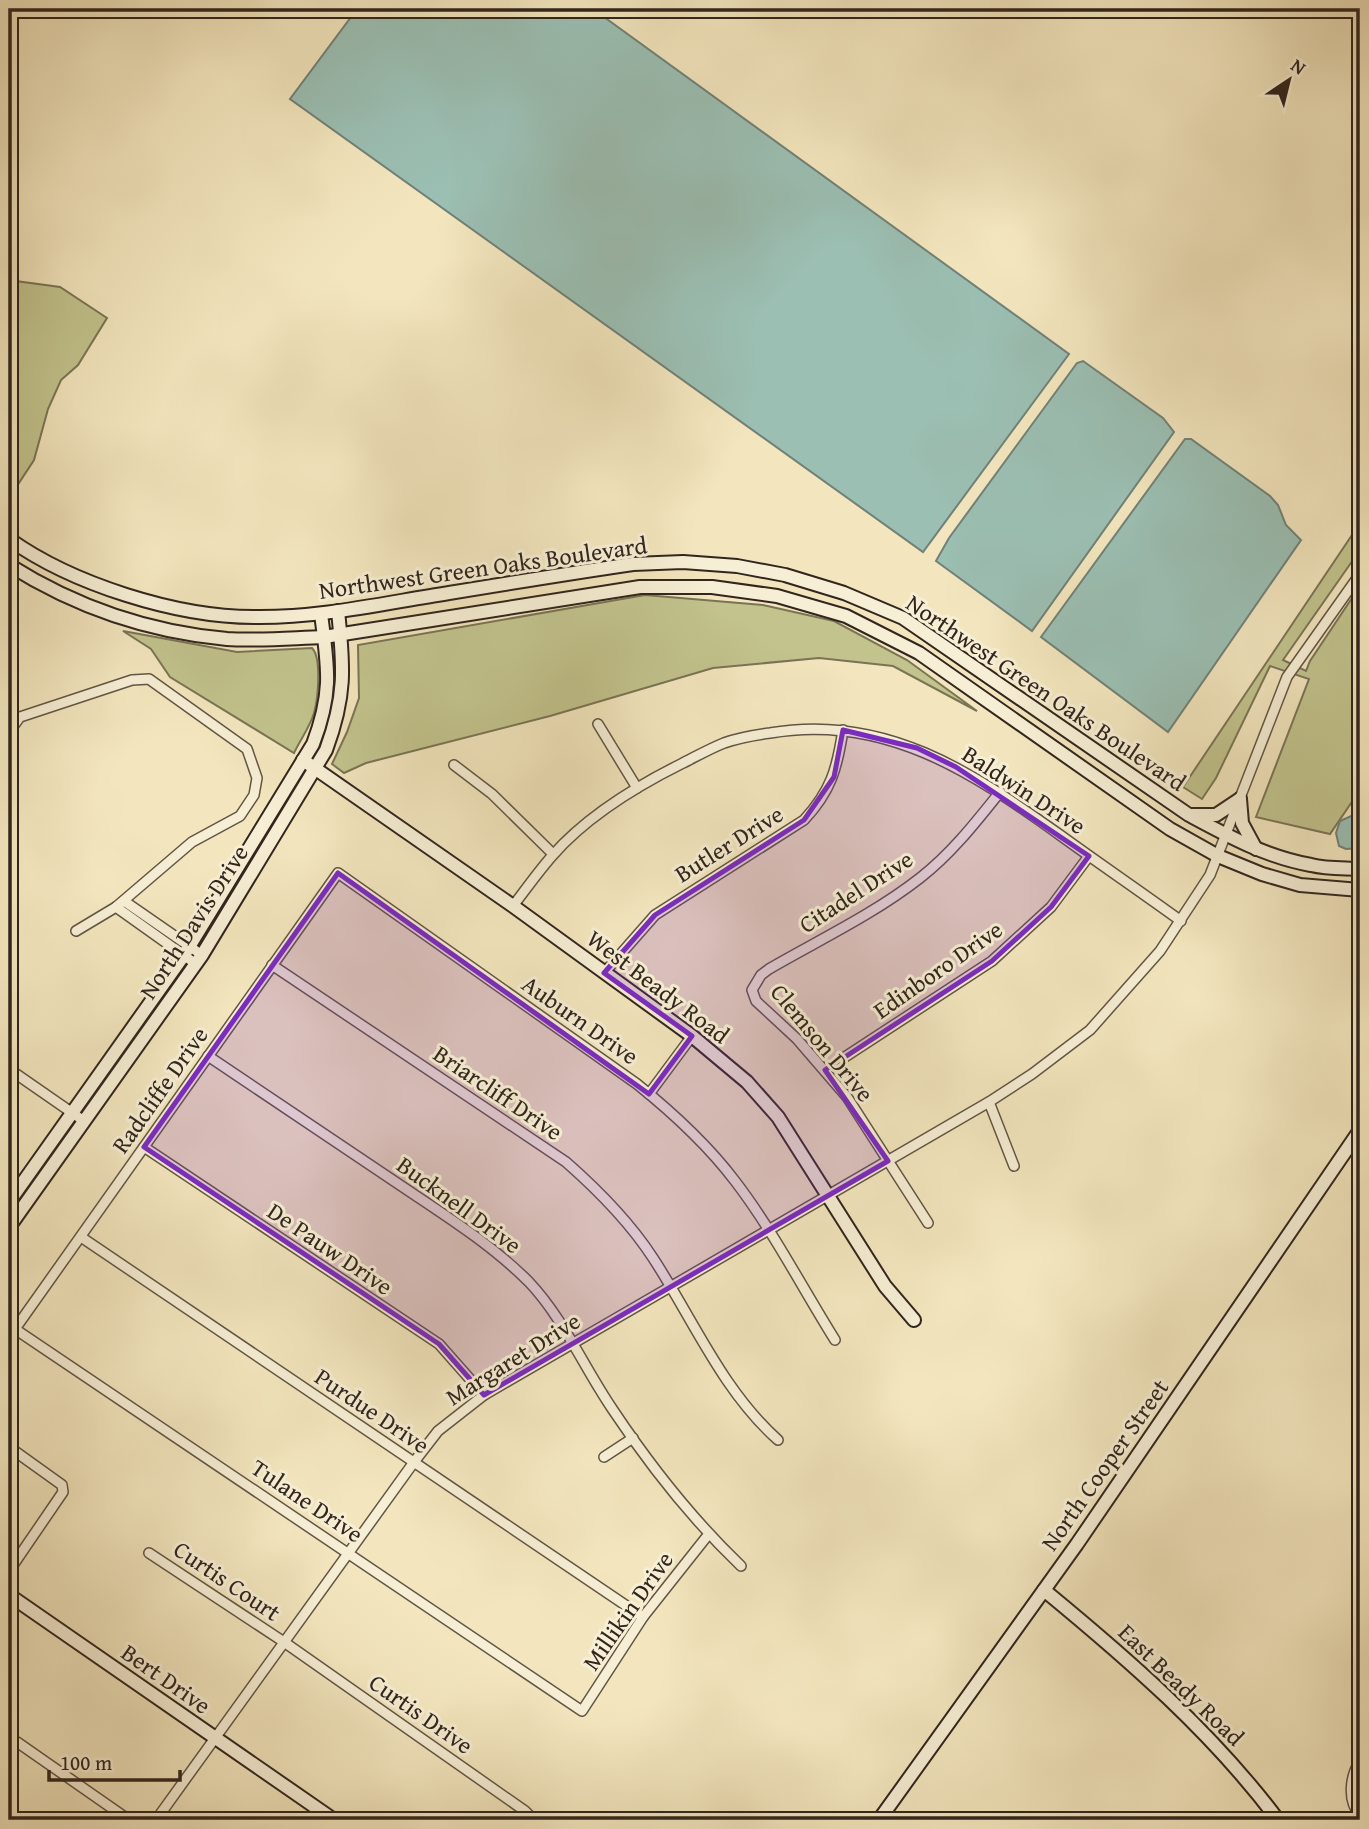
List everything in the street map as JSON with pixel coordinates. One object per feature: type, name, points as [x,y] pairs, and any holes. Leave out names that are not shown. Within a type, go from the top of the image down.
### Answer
[{"type":"main road","name":"Northwest Green Oaks Boulevard","points":[[9,539],[44,560],[115,591],[178,609],[253,618],[321,614],[632,564],[684,562],[737,566],[785,575],[844,593],[903,618],[1189,816],[1226,836],[1256,849],[1312,866],[1360,869]]},
{"type":"main road","name":"Northwest Green Oaks Boulevard","points":[[9,565],[56,593],[96,609],[140,623],[228,639],[279,639],[340,634],[640,587],[712,587],[776,596],[846,615],[919,653],[1170,829],[1218,856],[1262,874],[1300,885],[1360,890]]},
{"type":"main road","name":"North Davis Drive","points":[[9,1202],[187,951],[309,764],[326,750],[338,719],[343,687],[338,611]]},
{"type":"main road","name":"North Davis Drive","points":[[9,1227],[199,960],[309,764],[327,696],[328,674],[321,614]]},
{"type":"main road","name":"West Beady Road","points":[[309,764],[513,906],[692,1036],[747,1082],[778,1117],[885,1286],[914,1320]]},
{"type":"main road","points":[[1189,816],[1216,815],[1240,799],[1242,823],[1256,849]]},
{"type":"main road","name":"North Cooper Street","points":[[879,1820],[1044,1590],[1360,1130]]},
{"type":"main road","name":"East Beady Road","points":[[1044,1590],[1110,1644],[1178,1707],[1247,1778],[1278,1820]]},
{"type":"main road","name":"Bert Drive","points":[[9,1595],[334,1820]]},
{"type":"street","name":"Margaret Drive","points":[[156,1820],[347,1552],[438,1431],[484,1395],[989,1102],[1032,1074],[1090,1030],[1160,951],[1210,874],[1287,677],[1360,574]]},
{"type":"street","points":[[9,732],[20,717],[132,680],[149,678],[247,749],[257,778],[254,795],[240,816],[192,842],[116,908],[76,932]]},
{"type":"street","points":[[598,724],[638,788]]},
{"type":"street","name":"Baldwin Drive","points":[[513,906],[553,854],[605,810],[638,788],[724,743],[789,729],[843,730],[917,748],[1000,792],[1181,921]]},
{"type":"street","name":"Butler Drive","points":[[604,973],[655,915],[804,820],[815,808],[834,777],[843,730]]},
{"type":"street","points":[[454,765],[492,794],[553,854]]},
{"type":"street","name":"Citadel Drive","points":[[754,985],[769,969],[921,877],[971,828],[1000,792]]},
{"type":"street","name":"Edinboro Drive","points":[[825,1070],[992,961],[1051,907],[1089,856]]},
{"type":"street","name":"Radcliffe Drive","points":[[12,1327],[80,1237],[338,873]]},
{"type":"street","name":"Auburn Drive","points":[[338,873],[649,1094],[702,1142],[737,1182],[835,1340]]},
{"type":"street","points":[[124,901],[199,960]]},
{"type":"street","points":[[116,908],[187,951]]},
{"type":"street","name":"Briarcliff Drive","points":[[272,965],[566,1162],[603,1195],[629,1225],[743,1404],[778,1440]]},
{"type":"street","name":"Clemson Drive","points":[[754,985],[752,990],[756,1001],[797,1039],[847,1097],[928,1223]]},
{"type":"street","points":[[649,1094],[692,1036]]},
{"type":"street","name":"Bucknell Drive","points":[[208,1056],[489,1246],[530,1284],[565,1329],[612,1410],[681,1504],[708,1535],[741,1566]]},
{"type":"street","points":[[9,1069],[84,1121]]},
{"type":"street","points":[[989,1102],[1014,1166]]},
{"type":"street","name":"De Pauw Drive","points":[[144,1147],[439,1344],[484,1395]]},
{"type":"street","name":"Purdue Drive","points":[[80,1237],[643,1617]]},
{"type":"street","name":"Tulane Drive","points":[[12,1327],[582,1711]]},
{"type":"street","points":[[604,1457],[633,1438]]},
{"type":"street","points":[[9,1447],[62,1485],[63,1492],[9,1571]]},
{"type":"street","name":"Millikin Drive","points":[[582,1711],[643,1617],[708,1535]]},
{"type":"street","name":"Curtis Court","points":[[149,1553],[284,1642]]},
{"type":"street","name":"Curtis Drive","points":[[284,1642],[525,1811],[534,1820]]},
{"type":"street","points":[[17,1742],[129,1820]]},
{"type":"street","points":[[1358,1813],[1352,1799],[1352,1784],[1360,1761]]},
{"type":"highlighted area","points":[[843,730],[917,748],[956,767],[1089,856],[1051,907],[992,961],[825,1070],[888,1161],[484,1395],[439,1344],[144,1147],[338,873],[649,1094],[692,1036],[604,973],[655,915],[804,820],[834,777]]},
{"type":"green space","points":[[9,272],[16,281],[60,287],[107,318],[78,365],[61,380],[48,409],[34,460],[13,492],[9,493]]},
{"type":"green space","points":[[1360,523],[1360,550],[1283,660],[1306,671],[1360,586],[1360,790],[1330,834],[1256,817],[1309,679],[1270,666],[1216,778],[1202,799],[1183,787]]},
{"type":"green space","points":[[645,595],[763,605],[834,621],[907,660],[977,711],[893,666],[819,658],[713,668],[550,716],[366,763],[344,773],[332,764],[359,698],[358,645]]},
{"type":"green space","points":[[123,631],[237,652],[312,648],[318,669],[314,713],[294,753],[170,677],[151,649]]},
{"type":"water","points":[[357,9],[593,9],[1069,354],[923,552],[290,99]]},
{"type":"water","points":[[1083,361],[1163,418],[1174,432],[1032,631],[936,561],[949,538],[1077,363]]},
{"type":"water","points":[[1185,439],[1191,439],[1270,496],[1278,505],[1286,525],[1301,540],[1168,732],[1041,637]]},
{"type":"water","points":[[1360,812],[1360,848],[1346,849],[1339,846],[1336,833],[1340,821]]}]
